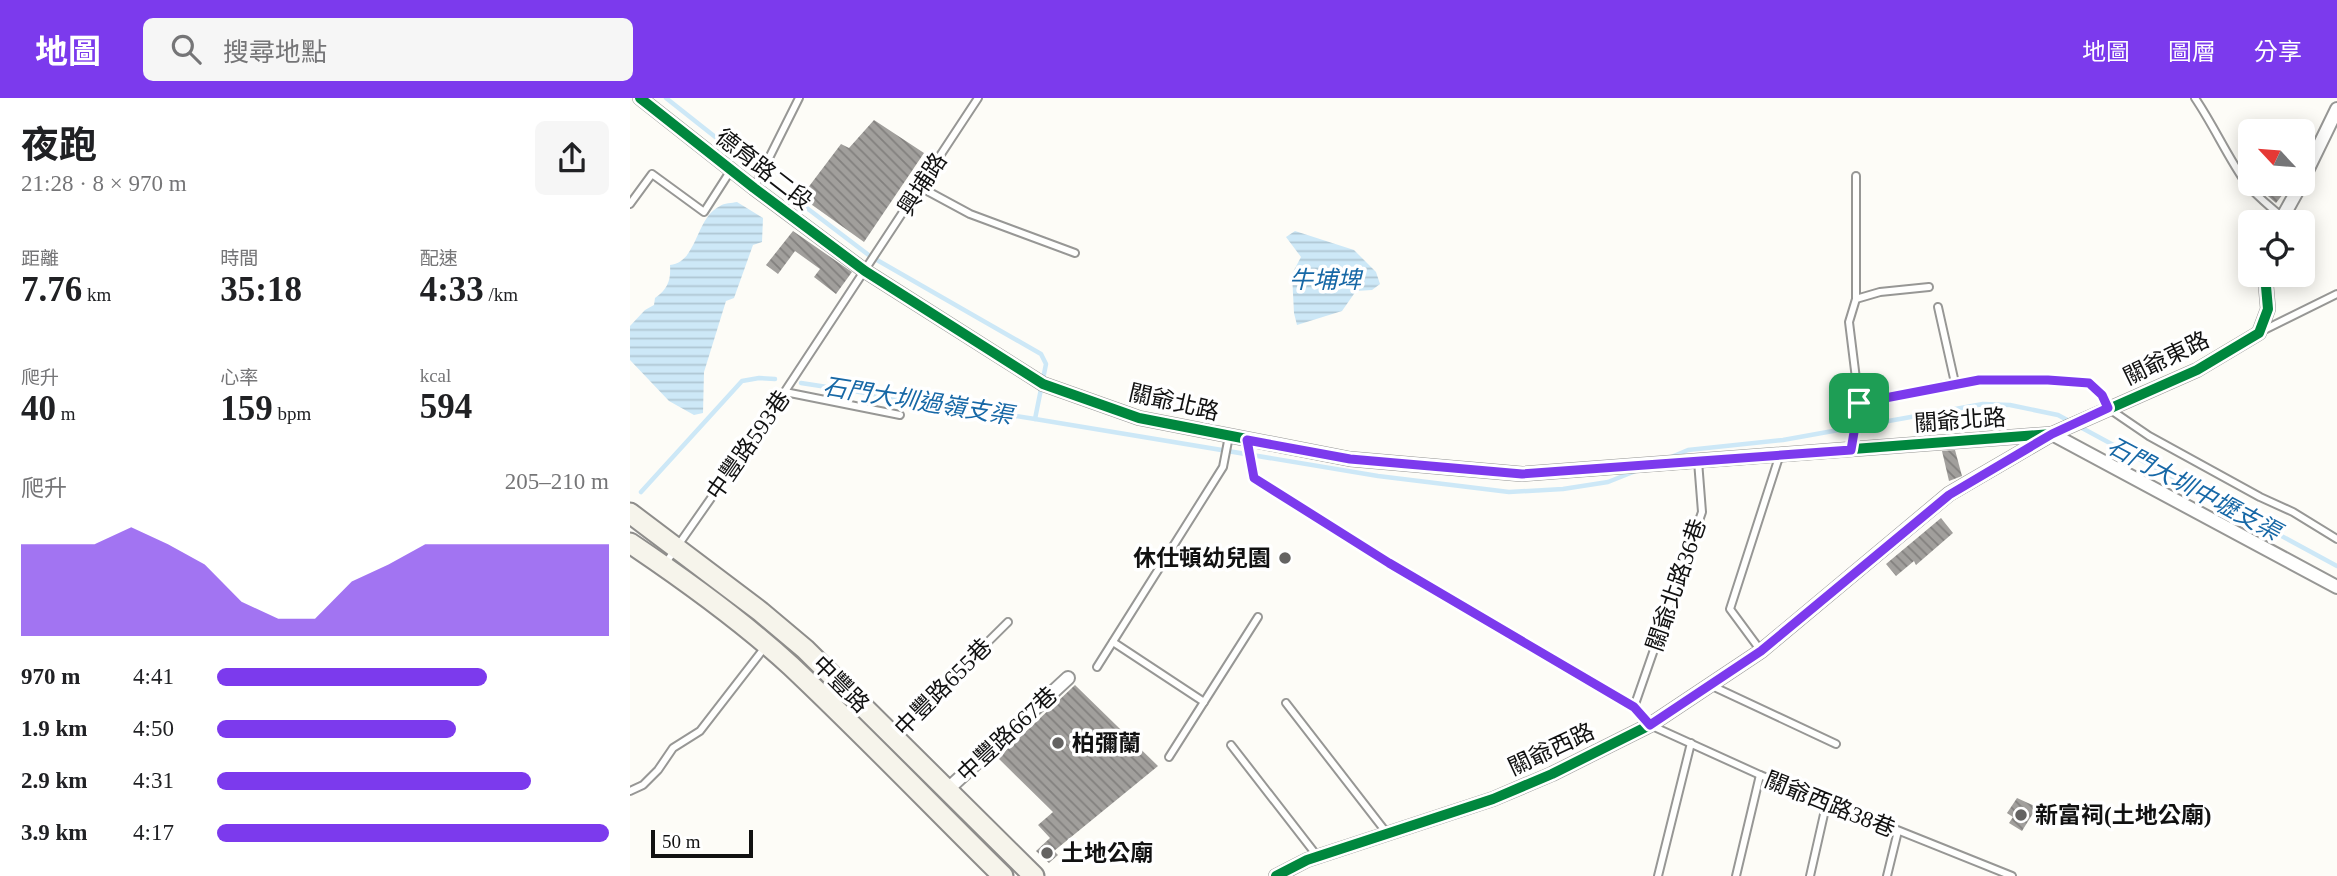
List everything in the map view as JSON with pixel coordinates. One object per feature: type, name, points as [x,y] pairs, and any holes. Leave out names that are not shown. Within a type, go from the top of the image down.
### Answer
[{"type":"main road","name":"中豐路","points":[[630,513],[761,612],[805,649],[1034,876]]},
{"type":"main road","name":"中豐路","points":[[630,543],[664,566],[789,665],[1003,876]]},
{"type":"street","name":"德育路二段","points":[[640,98],[865,271]]},
{"type":"street","points":[[2315,155],[2337,108]]},
{"type":"street","name":"關爺北路","points":[[865,271],[1043,384],[1139,418],[1350,459],[1522,474],[2052,434]]},
{"type":"street","points":[[2259,333],[2268,309],[2266,287]]},
{"type":"street","name":"關爺東路","points":[[2052,434],[2197,370],[2259,333]]},
{"type":"street","points":[[2052,434],[2337,587]]},
{"type":"street","name":"關爺西路","points":[[1276,876],[1386,832],[1493,799],[1552,774],[1650,725],[1761,651],[1949,495],[2052,434]]},
{"type":"street","name":"中豐路667巷","points":[[947,790],[1068,678]]},
{"type":"lane","points":[[754,188],[799,98]]},
{"type":"lane","name":"興埔路","points":[[865,271],[978,98]]},
{"type":"lane","points":[[2195,98],[2248,186],[2271,210]]},
{"type":"lane","points":[[630,204],[652,174],[704,212],[731,170]]},
{"type":"lane","points":[[1851,450],[1859,403],[1849,322],[1856,299],[1856,176]]},
{"type":"lane","points":[[920,187],[970,214],[1074,253]]},
{"type":"lane","name":"中豐路593巷","points":[[664,566],[865,271]]},
{"type":"lane","points":[[1856,299],[1880,292],[1928,287]]},
{"type":"lane","name":"關爺東路","points":[[2259,333],[2337,294]]},
{"type":"lane","points":[[1938,307],[1955,383]]},
{"type":"lane","points":[[1859,403],[1979,380],[2089,383],[2102,395],[2108,408],[2149,436],[2260,497],[2293,512],[2337,539]]},
{"type":"lane","points":[[785,392],[900,415]]},
{"type":"lane","points":[[1097,667],[1223,467],[1229,436]]},
{"type":"lane","points":[[1247,440],[1254,478],[1389,563],[1634,707],[1650,725]]},
{"type":"lane","points":[[1761,651],[1730,609],[1780,454]]},
{"type":"lane","name":"關爺北路36巷","points":[[1634,707],[1702,512],[1698,461]]},
{"type":"lane","points":[[1169,757],[1258,617]]},
{"type":"lane","name":"中豐路655巷","points":[[877,752],[1008,622]]},
{"type":"lane","points":[[1113,642],[1204,702]]},
{"type":"lane","points":[[630,791],[643,785],[658,770],[673,748],[700,731],[766,645]]},
{"type":"lane","points":[[1710,685],[1836,744]]},
{"type":"lane","points":[[1286,703],[1386,832]]},
{"type":"lane","name":"關爺西路38巷","points":[[1650,725],[1760,775],[2012,876]]},
{"type":"lane","points":[[1658,876],[1691,743]]},
{"type":"lane","points":[[1231,745],[1318,857]]},
{"type":"lane","points":[[1736,876],[1760,775]]},
{"type":"lane","points":[[1810,876],[1827,801]]},
{"type":"lane","points":[[1887,876],[1898,831]]},
{"type":"water","points":[[737,202],[763,218],[762,242],[753,245],[734,298],[726,301],[704,372],[703,413],[694,415],[669,401],[630,360],[630,326],[645,310],[654,305],[655,298],[668,284],[670,265],[686,256],[712,212],[722,205]]},
{"type":"water","name":"牛埔埤","points":[[1295,231],[1354,250],[1376,272],[1380,284],[1372,290],[1356,291],[1342,311],[1297,325],[1292,274],[1301,257],[1286,237]]},
{"type":"building","points":[[874,120],[924,153],[864,242],[801,197],[841,144],[849,148]]},
{"type":"building","points":[[2268,196],[2282,196],[2276,203]]},
{"type":"building","points":[[793,231],[852,272],[836,294],[814,277],[820,269],[795,251],[778,274],[766,265]]},
{"type":"building","points":[[1955,450],[1962,476],[1949,481],[1942,451]]},
{"type":"building","points":[[1941,518],[1953,533],[1916,565],[1914,561],[1896,576],[1886,564]]},
{"type":"building","points":[[1075,685],[1158,766],[1054,851],[1058,855],[1049,863],[1036,851],[1050,838],[1038,825],[1053,812],[998,758]]},
{"type":"building","name":"新富祠(土地公廟)","points":[[2017,798],[2037,807],[2022,831],[2009,823],[2013,817],[2007,813]]},
{"type":"waterway","name":"石門大圳中壢支渠","points":[[666,98],[870,256],[1041,354],[1046,364],[1035,419]]},
{"type":"waterway","name":"石門大圳過嶺支渠","points":[[641,492],[742,381],[775,379]]},
{"type":"waterway","name":"石門大圳中壢支渠","points":[[801,383],[1378,476],[1509,492],[1563,489],[1608,482],[1638,470]]},
{"type":"waterway","name":"石門大圳中壢支渠","points":[[1669,458],[1688,450],[1783,440],[1983,404],[2010,405],[2058,415],[2337,566]]},
{"type":"cycle path","points":[[640,98],[865,271],[1043,384],[1139,418],[1350,459],[1522,474],[2052,434]]},
{"type":"cycle path","points":[[1276,876],[1307,860],[1493,799],[1552,774],[1650,725],[1761,651],[1949,494],[2052,434],[2197,370],[2259,333],[2268,309],[2266,287]]},
{"type":"place","name":"休仕頓幼兒園","points":[[1285,558]]},
{"type":"place","name":"柏彌蘭","points":[[1058,743]]},
{"type":"place","name":"新富祠(土地公廟)","points":[[2021,815]]},
{"type":"place","name":"土地公廟","points":[[1047,853]]},
{"type":"route","points":[[1979,380],[2048,380],[2089,383],[2102,395],[2108,408],[2052,434],[1949,495],[1761,651],[1650,725],[1634,707],[1389,563],[1254,478],[1247,440],[1350,459],[1522,474],[1851,450],[1859,403],[1979,380]]}]
